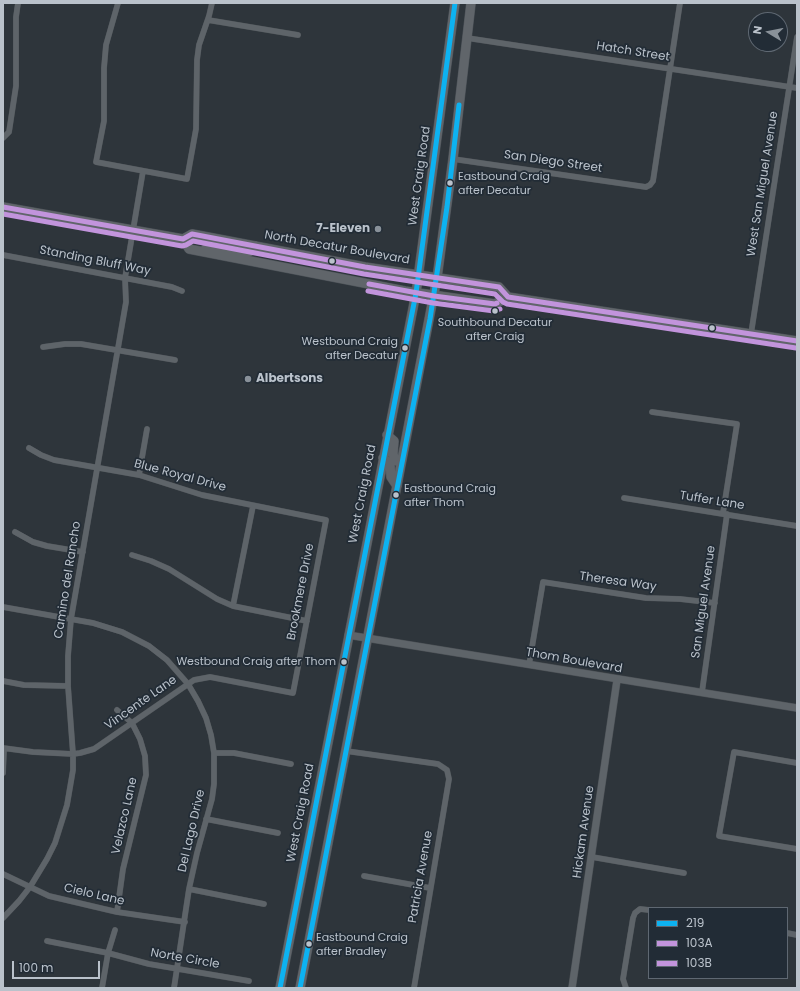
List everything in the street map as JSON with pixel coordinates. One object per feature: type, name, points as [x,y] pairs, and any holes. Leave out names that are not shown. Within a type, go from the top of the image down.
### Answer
[{"type":"main road","name":"West Craig Road","points":[[280,988],[416,293],[455,3]]},
{"type":"main road","points":[[300,988],[434,296],[453,159],[471,3]]},
{"type":"main road","points":[[442,108],[458,110]]},
{"type":"main road","name":"North Decatur Boulevard","points":[[3,207],[183,239],[192,234],[365,266],[498,287],[508,297],[797,341]]},
{"type":"main road","name":"North Decatur Boulevard","points":[[183,239],[189,249],[416,293],[495,304],[508,297]]},
{"type":"main road","points":[[203,252],[210,246],[225,248],[230,247],[236,242]]},
{"type":"main road","points":[[220,255],[233,250],[249,252],[256,246]]},
{"type":"main road","points":[[387,435],[394,441],[393,454],[395,460],[401,463]]},
{"type":"main road","points":[[383,458],[390,464],[391,477],[397,486]]},
{"type":"street","points":[[4,138],[8,132],[16,86],[16,17],[18,3]]},
{"type":"street","points":[[118,3],[106,45],[104,68],[104,121],[96,162],[187,179],[196,129],[197,60],[212,3]]},
{"type":"street","points":[[671,68],[680,3]]},
{"type":"street","points":[[208,20],[298,35]]},
{"type":"street","name":"West San Miguel Avenue","points":[[751,334],[797,37]]},
{"type":"street","name":"Hatch Street","points":[[466,38],[797,88]]},
{"type":"street","name":"San Diego Street","points":[[453,159],[646,187],[653,181],[671,68]]},
{"type":"street","name":"Camino del Rancho","points":[[3,918],[30,887],[47,859],[55,842],[67,805],[73,754],[68,686],[68,656],[71,619],[126,302],[125,278],[144,171]]},
{"type":"street","name":"Standing Bluff Way","points":[[3,255],[172,287],[182,291]]},
{"type":"street","points":[[43,347],[65,344],[81,344],[174,360]]},
{"type":"street","name":"San Miguel Avenue","points":[[652,412],[737,424],[715,603],[702,692]]},
{"type":"street","points":[[139,475],[147,429]]},
{"type":"street","name":"Blue Royal Drive","points":[[29,448],[54,460],[139,475],[202,495],[326,520]]},
{"type":"street","name":"Tuffer Lane","points":[[624,498],[797,526]]},
{"type":"street","points":[[233,606],[253,506]]},
{"type":"street","name":"Brookmere Drive","points":[[293,692],[326,520]]},
{"type":"street","points":[[15,532],[33,542],[83,552]]},
{"type":"street","points":[[132,554],[169,569],[217,599],[233,606],[307,621]]},
{"type":"street","name":"Theresa Way","points":[[529,665],[542,582],[646,598],[680,599],[715,603]]},
{"type":"street","name":"Del Lago Drive","points":[[3,607],[93,623],[122,632],[149,646],[166,660],[188,684],[206,718],[214,753],[214,784],[212,799],[196,853],[174,988]]},
{"type":"street","name":"Thom Boulevard","points":[[348,635],[617,680],[702,692],[797,708]]},
{"type":"street","name":"Vincente Lane","points":[[4,749],[73,754],[94,749],[194,680],[210,677],[293,692]]},
{"type":"street","name":"Hickam Avenue","points":[[572,988],[617,680]]},
{"type":"street","points":[[3,681],[24,685],[68,686]]},
{"type":"street","name":"Velazco Lane","points":[[116,710],[132,723],[140,739],[145,756],[146,775],[123,869],[117,912]]},
{"type":"street","points":[[3,773],[4,749]]},
{"type":"street","name":"Patricia Avenue","points":[[346,751],[438,764],[447,770],[449,779],[414,988]]},
{"type":"street","points":[[797,763],[734,752],[719,836],[797,849]]},
{"type":"street","points":[[214,753],[234,753],[291,764]]},
{"type":"street","points":[[206,819],[278,833]]},
{"type":"street","points":[[592,857],[684,873]]},
{"type":"street","name":"Cielo Lane","points":[[3,874],[49,896],[117,912],[185,922]]},
{"type":"street","points":[[364,876],[430,888]]},
{"type":"street","points":[[190,889],[264,904]]},
{"type":"street","points":[[626,988],[623,979],[633,918],[635,913],[640,909],[648,910]]},
{"type":"street","points":[[102,988],[108,953],[115,930]]},
{"type":"street","name":"Norte Circle","points":[[47,941],[108,953],[149,964],[249,981]]},
{"type":"transit line","name":"219","points":[[280,988],[416,293],[455,3]]},
{"type":"transit line","name":"219","points":[[300,988],[430,319],[447,207],[459,105]]},
{"type":"transit line","name":"103A","points":[[3,207],[183,239],[192,234],[365,267],[499,287],[508,297],[797,341]]},
{"type":"transit line","name":"103B","points":[[3,214],[182,246],[193,241],[364,274],[495,294],[507,304],[796,348]]},
{"type":"transit line","name":"103A","points":[[369,284],[434,296],[495,304],[497,303]]},
{"type":"transit line","name":"103B","points":[[368,291],[433,303],[494,311],[500,309]]},
{"type":"place","name":"Eastbound Craig after Decatur","points":[[450,183]]},
{"type":"place","name":"7-Eleven","points":[[378,229]]},
{"type":"place","name":"Southbound Decatur after Craig","points":[[495,311]]},
{"type":"place","name":"Westbound Craig after Decatur","points":[[405,348]]},
{"type":"place","name":"Albertsons","points":[[248,379]]},
{"type":"place","name":"Eastbound Craig after Thom","points":[[396,495]]},
{"type":"place","name":"Westbound Craig after Thom","points":[[344,662]]},
{"type":"place","name":"Eastbound Craig after Bradley","points":[[309,944]]}]
